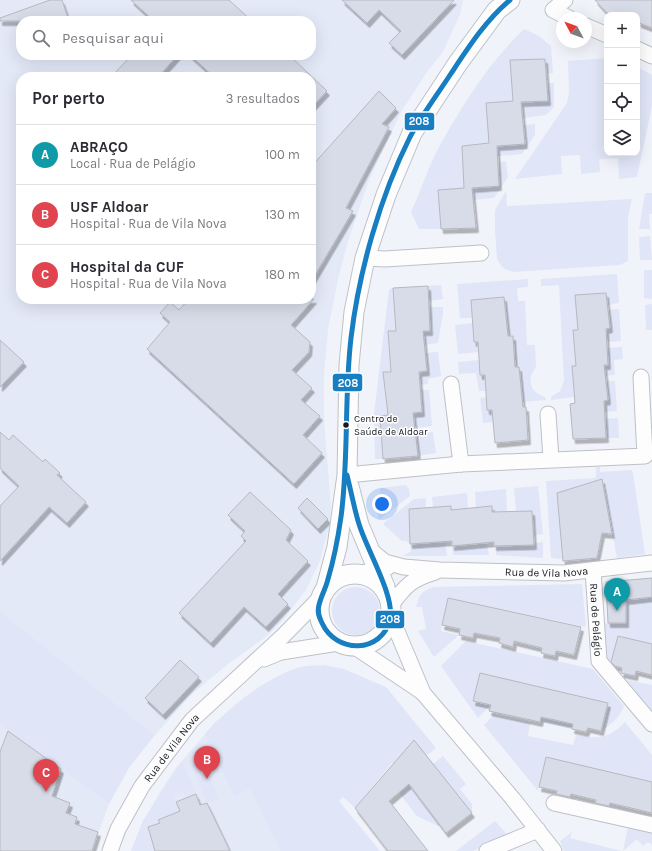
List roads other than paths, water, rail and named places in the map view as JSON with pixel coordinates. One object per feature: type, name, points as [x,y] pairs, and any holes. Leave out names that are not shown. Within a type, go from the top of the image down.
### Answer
[{"type":"street","points":[[557,12],[553,10],[565,0]]},
{"type":"street","points":[[501,3],[458,63],[412,133],[386,195],[365,258],[354,312],[349,364],[347,475],[337,547],[318,610],[320,621],[325,632],[423,693],[553,849]]},
{"type":"street","points":[[592,29],[604,34]]},
{"type":"street","points":[[640,50],[652,56]]},
{"type":"street","points":[[365,258],[385,259],[481,253]]},
{"type":"street","points":[[347,475],[461,464],[645,456],[641,377]]},
{"type":"street","points":[[451,384],[461,464]]},
{"type":"street","points":[[548,414],[551,459]]},
{"type":"street","points":[[347,475],[359,525],[423,693]]},
{"type":"street","name":"Rua de Vila Nova","points":[[368,549],[385,562],[404,567],[440,570],[564,573],[652,564]]},
{"type":"street","name":"Rua de Vila Nova","points":[[356,574],[404,567]]},
{"type":"street","name":"Rua de Vila Nova","points":[[390,605],[402,590],[416,578],[440,570]]},
{"type":"street","name":"Rua de Pelágio","points":[[593,570],[599,661],[652,723]]},
{"type":"street","points":[[323,593],[334,580],[345,575],[356,574],[369,576],[379,583],[390,605],[387,629],[378,638],[367,645],[347,645]]},
{"type":"street","name":"Rua de Vila Nova","points":[[110,851],[118,829],[142,786],[167,751],[192,720],[255,662],[323,593]]},
{"type":"street","name":"Rua de Vila Nova","points":[[255,662],[282,652],[347,645]]},
{"type":"street","points":[[554,803],[652,825]]},
{"type":"street","points":[[487,851],[538,830]]},
{"type":"place","name":"Centro de Saúde de Aldoar","points":[[346,425]]},
{"type":"place","name":"ABRAÇO","points":[[617,611]]},
{"type":"place","name":"USF Aldoar","points":[[207,779]]},
{"type":"place","name":"Hospital da CUF","points":[[46,792]]}]
